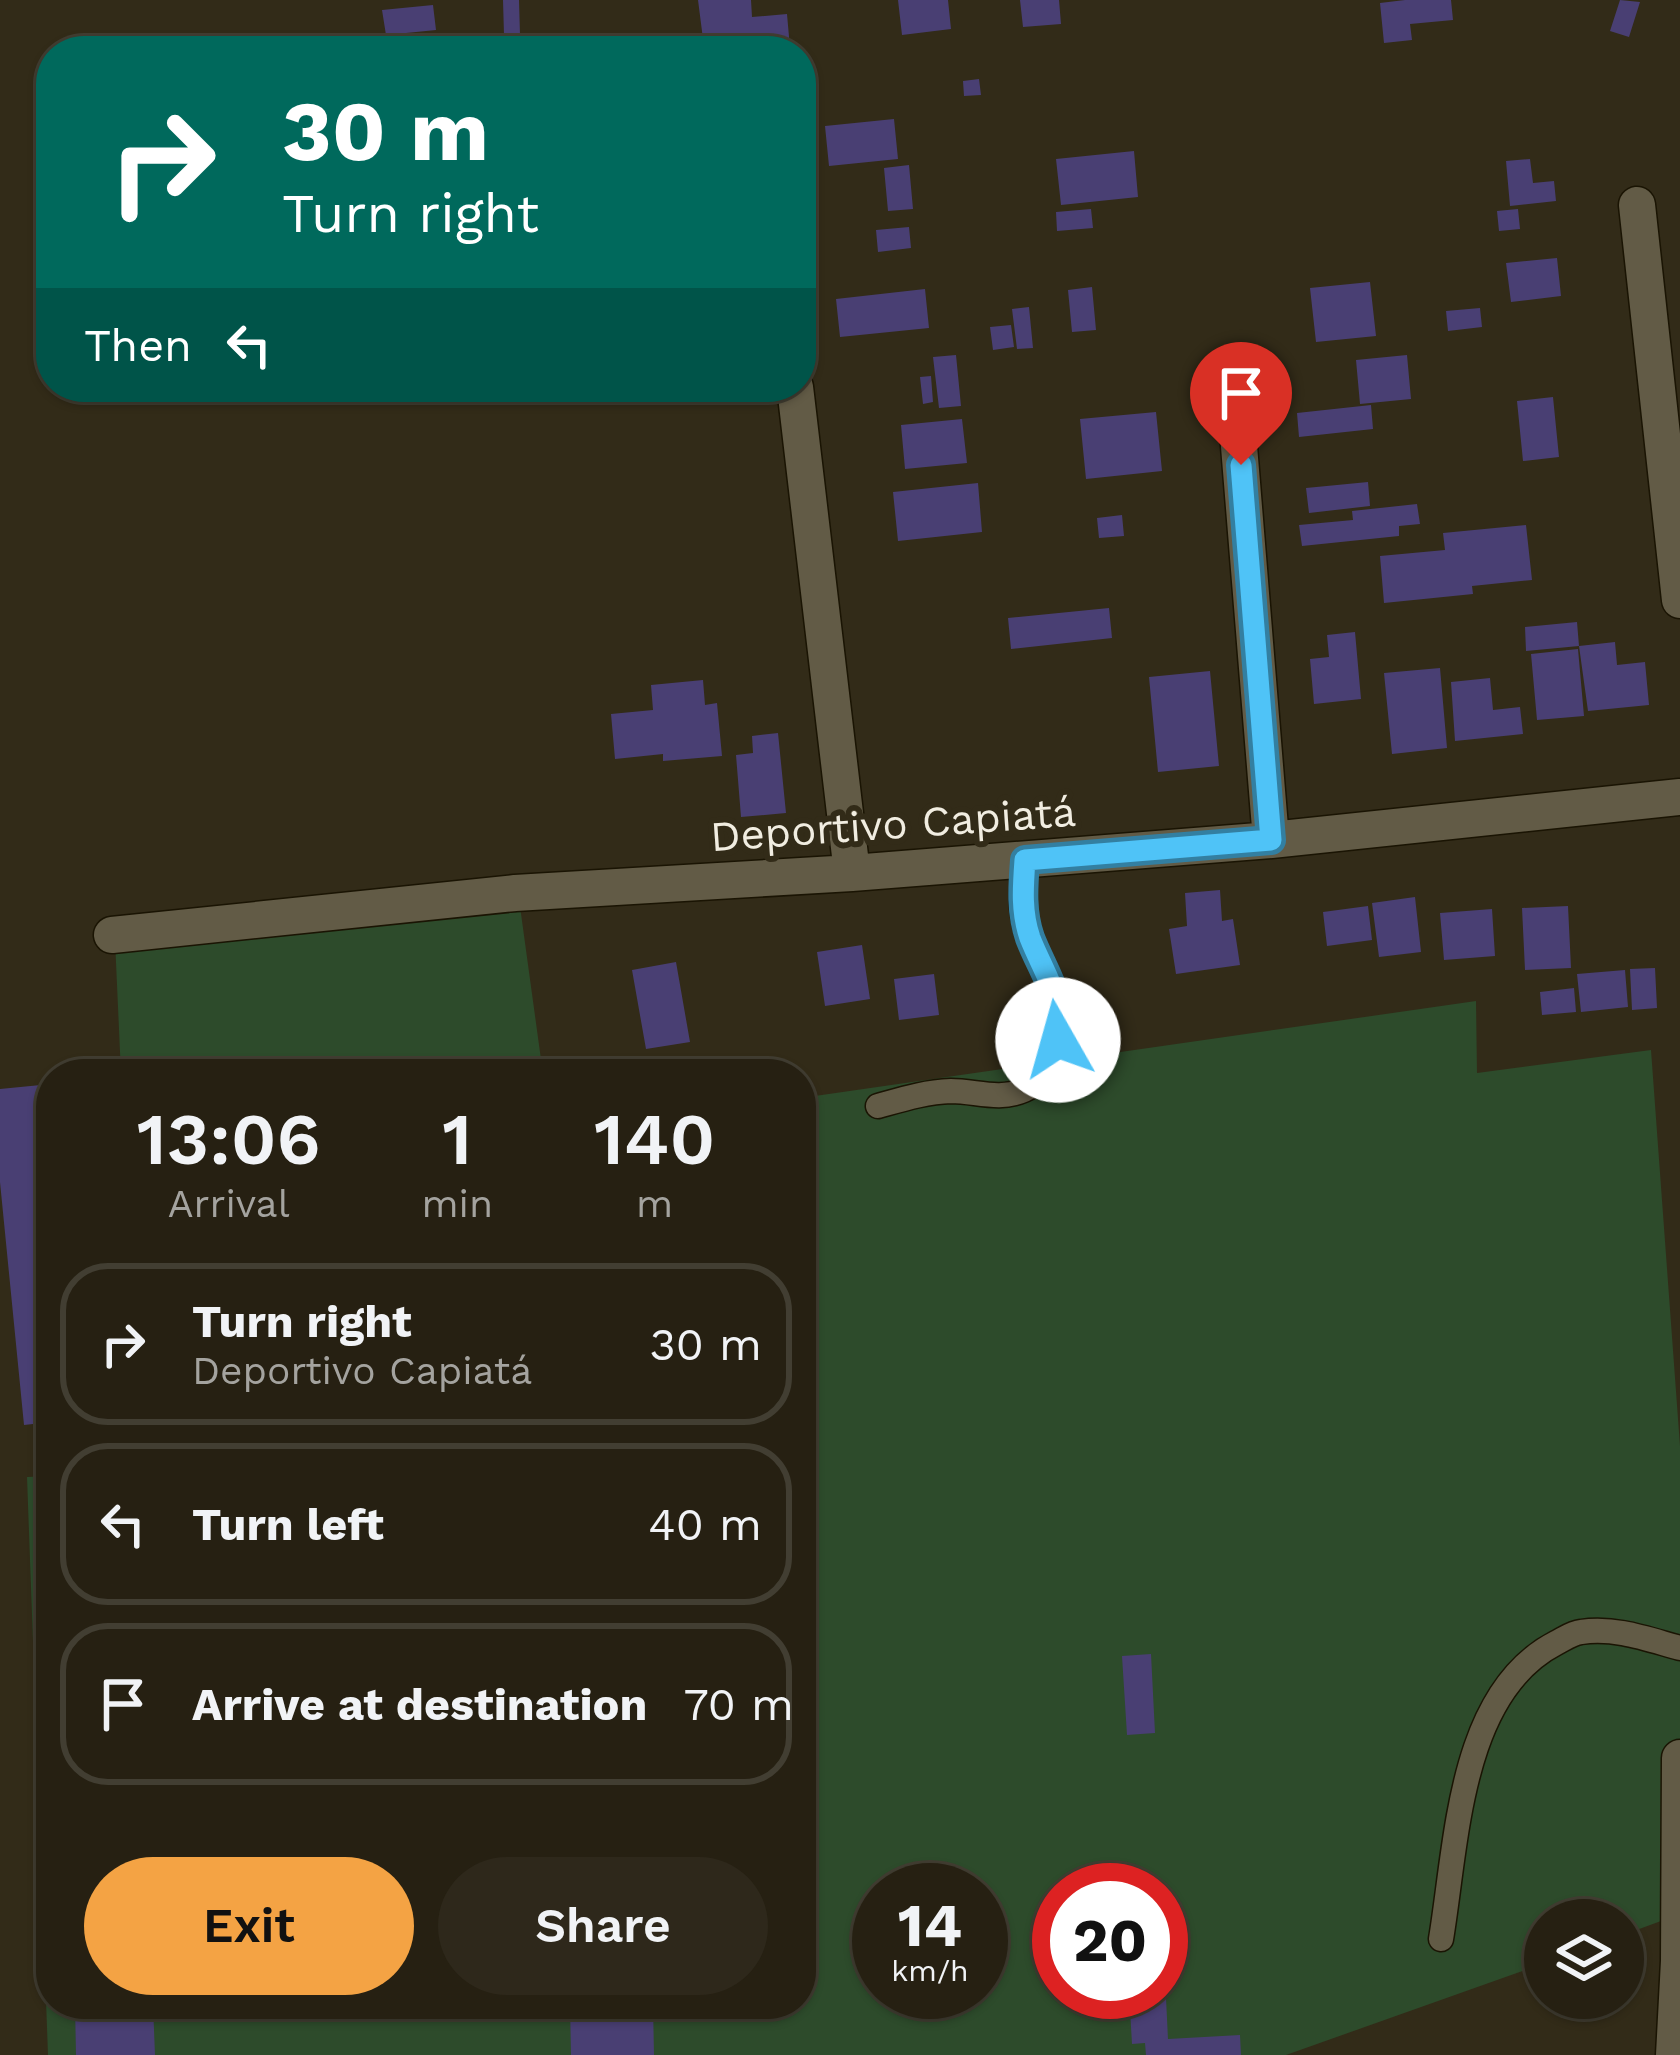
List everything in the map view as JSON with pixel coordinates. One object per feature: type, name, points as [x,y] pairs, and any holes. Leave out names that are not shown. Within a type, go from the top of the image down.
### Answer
[{"type":"street","points":[[1637,206],[1680,600]]},
{"type":"street","points":[[1233,372],[1271,840]]},
{"type":"street","points":[[797,402],[852,873]]},
{"type":"street","name":"Deportivo Capiatá","points":[[112,935],[515,893],[852,873],[1271,840],[1680,797]]},
{"type":"street","points":[[1674,2055],[1680,1961],[1680,1758]]},
{"type":"lane","points":[[878,1106],[924,1093],[957,1091],[999,1097],[1027,1090],[1047,1073],[1062,1019],[1022,908],[1025,860]]},
{"type":"lane","points":[[1441,1940],[1469,1771],[1498,1694],[1532,1655],[1576,1632],[1620,1631],[1680,1648]]},
{"type":"green space","points":[[519,899],[541,1059],[120,1059],[115,940]]},
{"type":"green space","points":[[1476,1001],[1477,1073],[1651,1050],[1680,1446],[1680,1914],[1644,1927],[1644,1899],[1524,1899],[1524,1970],[1286,2055],[48,2055],[47,2019],[816,2019],[816,1096]]},
{"type":"green space","points":[[27,1477],[36,1477],[36,1725]]},
{"type":"building","points":[[503,0],[519,0],[520,35],[504,35]]},
{"type":"building","points":[[698,0],[751,0],[752,17],[787,14],[789,36],[703,36]]},
{"type":"building","points":[[898,0],[948,0],[951,29],[902,35]]},
{"type":"building","points":[[1020,0],[1059,0],[1061,24],[1023,27]]},
{"type":"building","points":[[1451,0],[1453,20],[1410,24],[1412,40],[1384,43],[1380,3]]},
{"type":"building","points":[[1620,0],[1640,2],[1629,37],[1610,31]]},
{"type":"building","points":[[433,5],[436,30],[386,35],[382,10]]},
{"type":"building","points":[[979,79],[981,95],[964,96],[963,81]]},
{"type":"building","points":[[894,119],[898,159],[829,166],[825,126]]},
{"type":"building","points":[[1134,151],[1138,197],[1061,205],[1056,159]]},
{"type":"building","points":[[1530,159],[1533,183],[1554,181],[1556,201],[1510,206],[1506,161]]},
{"type":"building","points":[[909,165],[913,209],[888,211],[884,168]]},
{"type":"building","points":[[1091,209],[1093,228],[1057,231],[1056,212]]},
{"type":"building","points":[[1518,209],[1520,229],[1499,231],[1497,211]]},
{"type":"building","points":[[909,227],[911,248],[878,252],[876,230]]},
{"type":"building","points":[[1557,258],[1561,296],[1511,302],[1506,263]]},
{"type":"building","points":[[1370,282],[1376,336],[1316,342],[1310,288]]},
{"type":"building","points":[[1092,287],[1096,330],[1072,332],[1068,290]]},
{"type":"building","points":[[925,289],[929,328],[840,337],[836,299]]},
{"type":"building","points":[[1029,307],[1033,348],[1017,349],[1012,309]]},
{"type":"building","points":[[1480,308],[1482,327],[1448,331],[1446,311]]},
{"type":"building","points":[[1011,325],[1014,347],[993,350],[990,327]]},
{"type":"building","points":[[956,355],[961,406],[939,408],[933,357]]},
{"type":"building","points":[[1407,355],[1411,399],[1360,404],[1356,360]]},
{"type":"building","points":[[931,376],[933,402],[923,404],[920,377]]},
{"type":"building","points":[[1553,397],[1559,457],[1523,461],[1517,401]]},
{"type":"building","points":[[1371,405],[1373,429],[1299,437],[1297,413]]},
{"type":"building","points":[[1156,412],[1162,471],[1086,479],[1080,419]]},
{"type":"building","points":[[962,419],[967,463],[905,469],[901,425]]},
{"type":"building","points":[[1368,482],[1370,506],[1309,513],[1306,488]]},
{"type":"building","points":[[978,483],[982,532],[898,541],[893,492]]},
{"type":"building","points":[[1417,504],[1420,524],[1399,526],[1399,536],[1302,546],[1299,525],[1353,520],[1352,511]]},
{"type":"building","points":[[1122,515],[1124,536],[1099,538],[1097,518]]},
{"type":"building","points":[[1526,525],[1532,580],[1472,586],[1473,594],[1384,603],[1380,556],[1445,550],[1443,533]]},
{"type":"building","points":[[1109,608],[1112,638],[1011,649],[1008,618]]},
{"type":"building","points":[[1577,622],[1579,646],[1526,651],[1525,627]]},
{"type":"building","points":[[1355,632],[1361,699],[1314,704],[1310,659],[1329,657],[1327,635]]},
{"type":"building","points":[[1615,642],[1617,665],[1645,662],[1649,705],[1588,711],[1579,646]]},
{"type":"building","points":[[1578,649],[1584,716],[1537,720],[1531,654]]},
{"type":"building","points":[[1440,668],[1447,748],[1392,754],[1384,673]]},
{"type":"building","points":[[1210,671],[1219,766],[1158,772],[1149,677]]},
{"type":"building","points":[[1490,678],[1493,710],[1520,707],[1523,734],[1455,741],[1451,682]]},
{"type":"building","points":[[703,680],[705,705],[717,703],[722,756],[663,761],[663,754],[615,759],[611,714],[653,710],[651,685]]},
{"type":"building","points":[[778,733],[786,813],[741,817],[736,755],[753,753],[752,736]]},
{"type":"building","points":[[1220,890],[1222,921],[1233,919],[1240,965],[1176,974],[1169,929],[1187,926],[1185,893]]},
{"type":"building","points":[[1415,897],[1421,952],[1379,957],[1372,903]]},
{"type":"building","points":[[1368,906],[1372,940],[1327,946],[1323,912]]},
{"type":"building","points":[[1568,906],[1571,968],[1525,970],[1522,908]]},
{"type":"building","points":[[1492,909],[1495,956],[1444,960],[1440,913]]},
{"type":"building","points":[[862,945],[870,999],[825,1006],[817,952]]},
{"type":"building","points":[[676,962],[690,1042],[646,1049],[632,970]]},
{"type":"building","points":[[1655,968],[1657,1008],[1632,1010],[1630,969]]},
{"type":"building","points":[[1625,970],[1628,1007],[1581,1012],[1577,974]]},
{"type":"building","points":[[934,974],[939,1015],[899,1020],[894,979]]},
{"type":"building","points":[[1574,988],[1576,1012],[1542,1015],[1540,992]]},
{"type":"building","points":[[36,1085],[36,1424],[24,1425],[0,1182],[0,1089]]},
{"type":"building","points":[[1151,1654],[1155,1733],[1127,1735],[1122,1656]]},
{"type":"building","points":[[75,2019],[154,2019],[155,2055],[76,2055]]},
{"type":"building","points":[[570,2019],[653,2019],[654,2055],[571,2055]]},
{"type":"building","points":[[1131,2019],[1167,2019],[1168,2039],[1240,2035],[1241,2055],[1146,2055],[1145,2043],[1132,2044]]},
{"type":"route","points":[[1058,1040],[1062,1019],[1056,994],[1022,908],[1025,860],[1271,840],[1241,465]]}]
